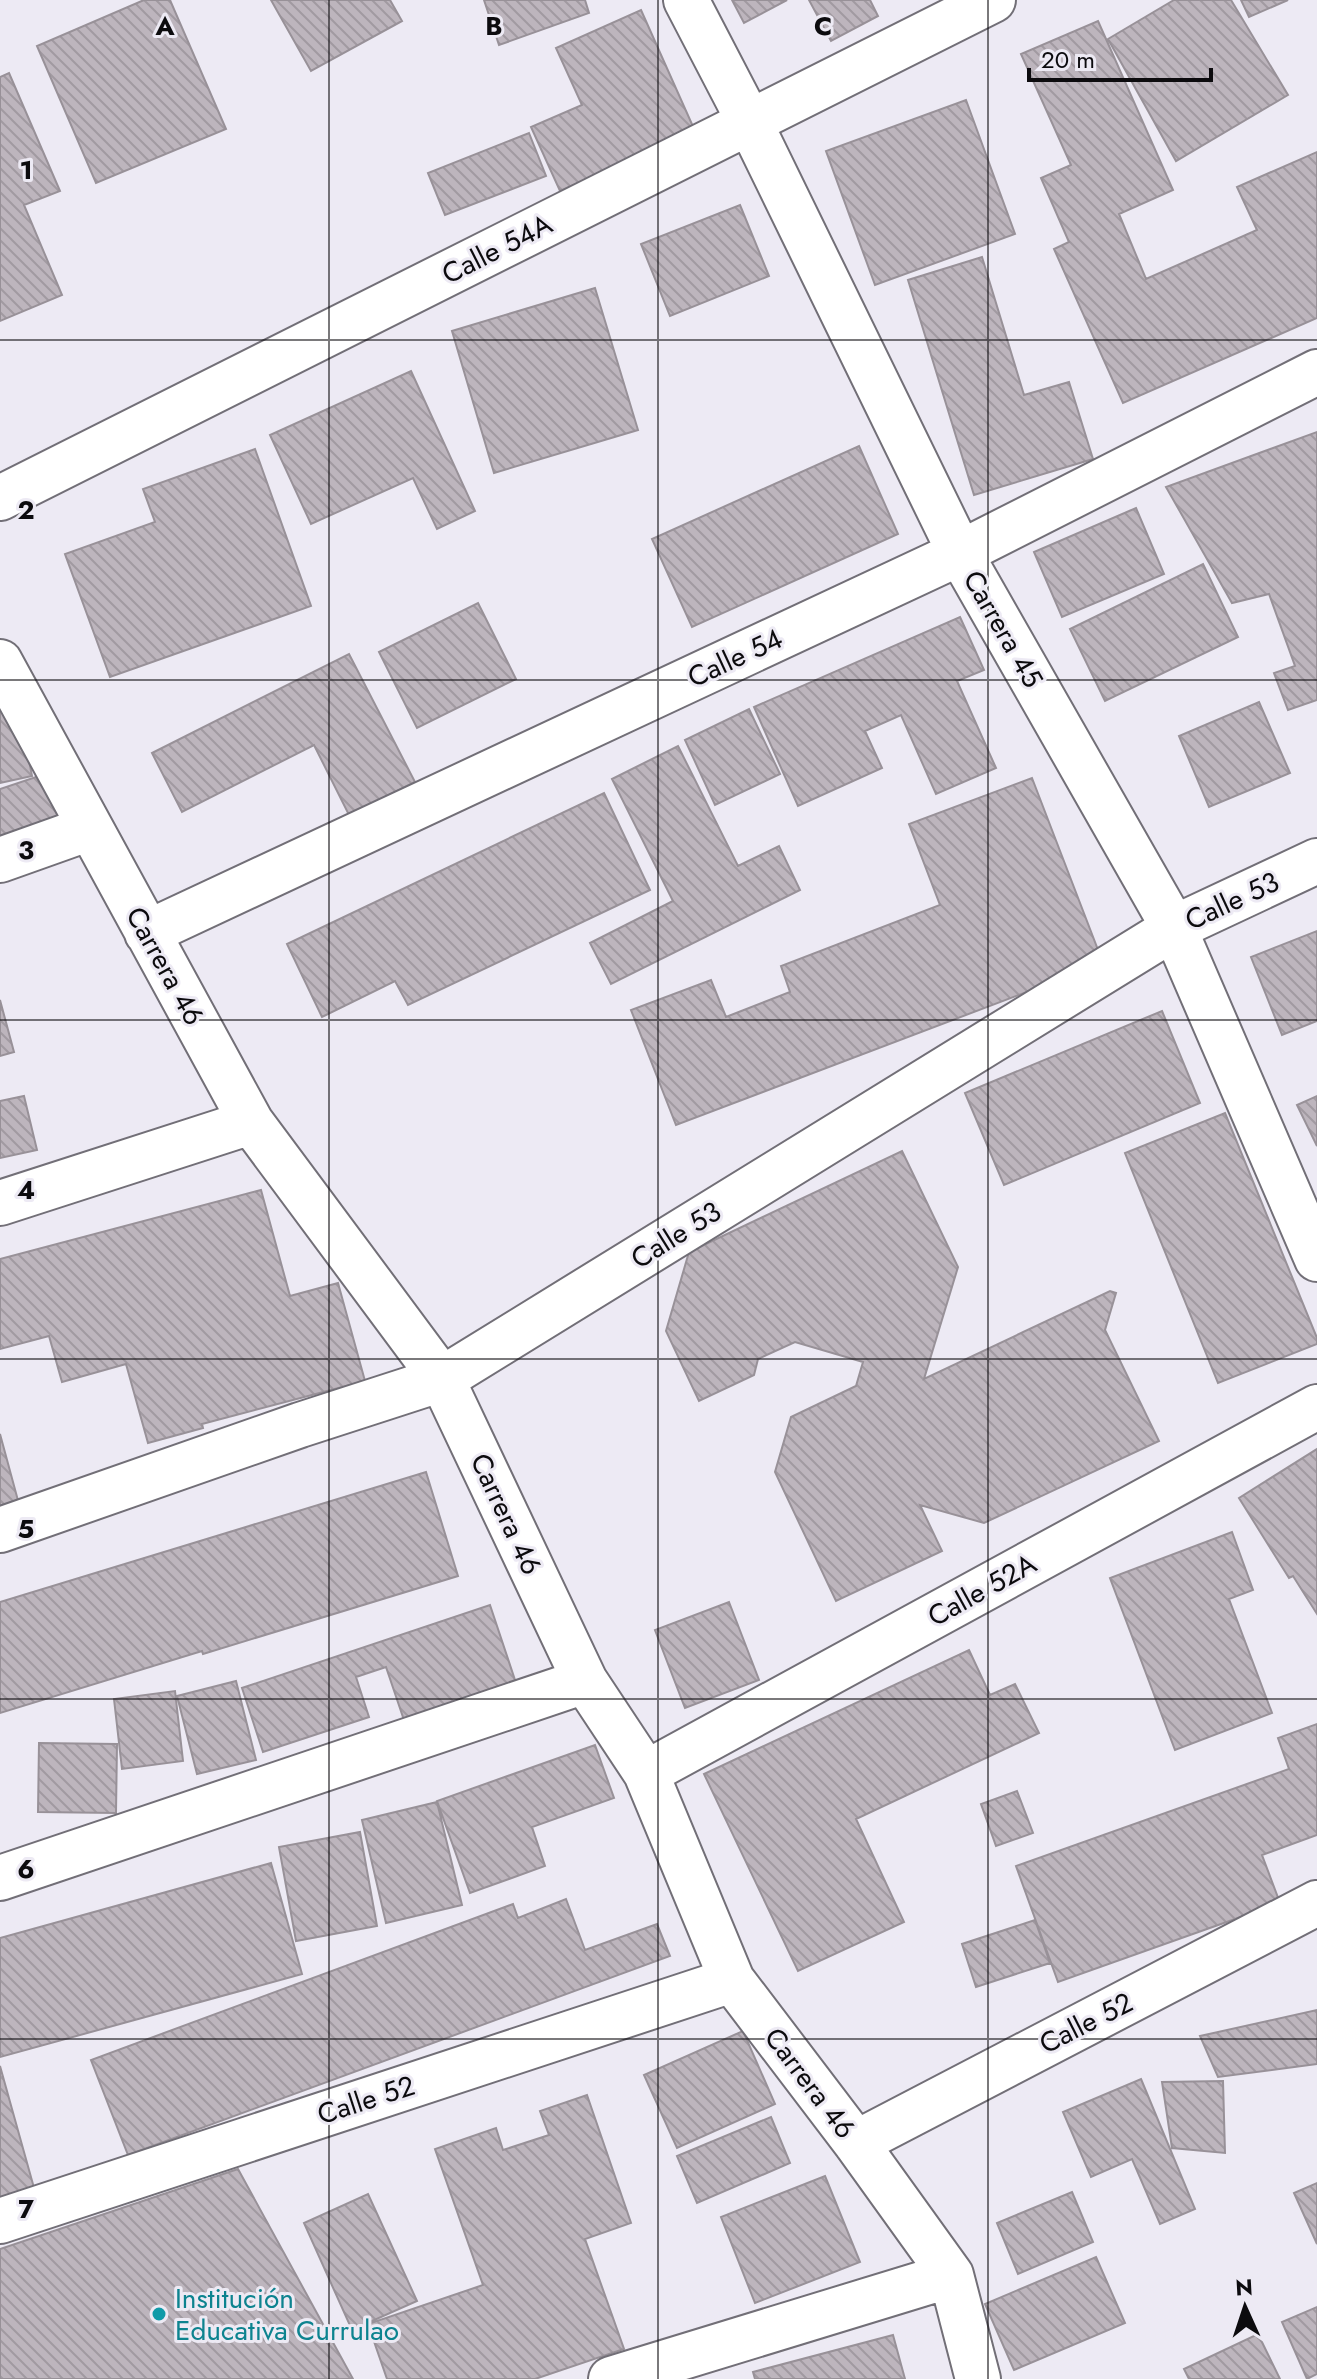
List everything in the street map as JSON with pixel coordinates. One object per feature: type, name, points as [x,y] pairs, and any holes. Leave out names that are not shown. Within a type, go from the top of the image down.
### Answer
[{"type":"street","name":"Carrera 45","points":[[686,0],[750,123],[960,553],[1174,928],[1317,1259]]},
{"type":"street","name":"Calle 54A","points":[[0,498],[993,0]]},
{"type":"street","name":"Calle 54","points":[[147,933],[960,553],[1317,372]]},
{"type":"street","name":"Carrera 46","points":[[0,662],[251,1122],[442,1379],[585,1681],[646,1773],[732,1980],[856,2143],[951,2275],[978,2379]]},
{"type":"street","points":[[0,860],[90,828]]},
{"type":"street","name":"Calle 53","points":[[0,1530],[442,1379],[1174,928],[1317,861]]},
{"type":"street","points":[[0,1203],[251,1122]]},
{"type":"street","name":"Calle 52A","points":[[646,1773],[1317,1407]]},
{"type":"street","points":[[0,1878],[585,1681]]},
{"type":"street","name":"Calle 52","points":[[856,2143],[1317,1903]]},
{"type":"street","name":"Calle 52","points":[[0,2221],[732,1980]]},
{"type":"street","points":[[611,2379],[951,2275]]},
{"type":"building","points":[[144,0],[170,0],[226,129],[96,183],[37,46]]},
{"type":"building","points":[[271,0],[390,0],[402,21],[311,71]]},
{"type":"building","points":[[484,0],[585,0],[589,13],[499,45]]},
{"type":"building","points":[[732,0],[787,0],[744,23]]},
{"type":"building","points":[[809,0],[870,0],[878,16],[831,41]]},
{"type":"building","points":[[1174,0],[1231,0],[1288,95],[1176,161],[1108,39]]},
{"type":"building","points":[[1241,0],[1288,0],[1249,17]]},
{"type":"building","points":[[641,10],[695,131],[560,191],[531,127],[582,105],[556,48]]},
{"type":"building","points":[[1098,21],[1173,190],[1119,214],[1146,279],[1257,230],[1237,187],[1317,152],[1317,318],[1123,403],[1054,249],[1069,242],[1041,178],[1071,165],[1021,54]]},
{"type":"building","points":[[9,73],[60,191],[24,205],[62,295],[0,321],[0,77]]},
{"type":"building","points":[[966,100],[1015,234],[875,285],[826,151]]},
{"type":"building","points":[[529,133],[546,176],[445,215],[428,173]]},
{"type":"building","points":[[740,205],[769,276],[670,316],[641,244]]},
{"type":"building","points":[[982,257],[1024,395],[1069,382],[1093,459],[974,495],[908,280]]},
{"type":"building","points":[[595,288],[638,430],[494,473],[452,331]]},
{"type":"building","points":[[411,371],[475,511],[437,529],[413,478],[311,524],[270,435]]},
{"type":"building","points":[[1317,432],[1317,700],[1288,710],[1274,673],[1295,666],[1269,594],[1232,603],[1166,487]]},
{"type":"building","points":[[859,446],[898,534],[692,627],[652,539]]},
{"type":"building","points":[[255,449],[311,606],[110,677],[65,554],[155,522],[143,489]]},
{"type":"building","points":[[1136,508],[1164,574],[1062,617],[1034,552]]},
{"type":"building","points":[[1203,564],[1238,637],[1105,701],[1070,629]]},
{"type":"building","points":[[478,603],[516,679],[417,728],[379,652]]},
{"type":"building","points":[[960,617],[984,670],[957,681],[996,768],[936,794],[901,715],[865,731],[882,768],[798,806],[754,707]]},
{"type":"building","points":[[349,654],[415,782],[349,815],[314,745],[182,812],[152,753]]},
{"type":"building","points":[[11,668],[32,776],[0,783],[0,670]]},
{"type":"building","points":[[1259,702],[1290,773],[1209,807],[1179,736]]},
{"type":"building","points":[[749,709],[780,774],[715,805],[685,740]]},
{"type":"building","points":[[678,746],[738,866],[779,846],[800,890],[611,984],[590,943],[673,901],[612,779]]},
{"type":"building","points":[[45,774],[69,845],[0,868],[0,789]]},
{"type":"building","points":[[1032,778],[1103,963],[676,1125],[631,1010],[711,980],[726,1017],[790,992],[781,966],[940,905],[909,824]]},
{"type":"building","points":[[604,793],[650,890],[408,1005],[395,981],[322,1017],[287,944]]},
{"type":"building","points":[[1317,931],[1317,1021],[1282,1035],[1251,957]]},
{"type":"building","points":[[0,1000],[14,1052],[0,1056]]},
{"type":"building","points":[[1162,1011],[1200,1103],[1004,1185],[965,1093]]},
{"type":"building","points":[[24,1096],[37,1150],[0,1158],[0,1101]]},
{"type":"building","points":[[1317,1096],[1317,1146],[1297,1105]]},
{"type":"building","points":[[1225,1113],[1317,1344],[1218,1383],[1125,1153]]},
{"type":"building","points":[[902,1151],[958,1267],[924,1379],[1110,1291],[1116,1293],[1105,1330],[1159,1441],[984,1523],[920,1505],[942,1551],[836,1601],[775,1472],[791,1417],[856,1386],[863,1362],[795,1342],[758,1359],[754,1375],[699,1401],[666,1331],[689,1252]]},
{"type":"building","points":[[261,1190],[290,1296],[338,1283],[365,1381],[202,1424],[203,1428],[148,1443],[126,1364],[62,1382],[49,1336],[0,1349],[0,1259]]},
{"type":"building","points":[[0,1434],[23,1519],[0,1525]]},
{"type":"building","points":[[1317,1449],[1317,1614],[1293,1576],[1289,1578],[1239,1498]]},
{"type":"building","points":[[426,1472],[458,1576],[0,1713],[0,1602]]},
{"type":"building","points":[[1232,1532],[1253,1590],[1229,1599],[1272,1713],[1175,1750],[1110,1578]]},
{"type":"building","points":[[729,1602],[759,1680],[685,1708],[655,1630]]},
{"type":"building","points":[[490,1605],[518,1689],[406,1726],[386,1667],[356,1677],[369,1717],[263,1752],[242,1688]]},
{"type":"building","points":[[969,1650],[990,1695],[1015,1684],[1039,1733],[856,1819],[904,1922],[798,1971],[704,1774]]},
{"type":"building","points":[[236,1681],[256,1760],[197,1774],[177,1696]]},
{"type":"building","points":[[175,1691],[183,1761],[122,1769],[114,1699]]},
{"type":"building","points":[[1317,1724],[1317,1835],[1262,1855],[1280,1903],[1058,1982],[1016,1866],[1289,1769],[1278,1738]]},
{"type":"building","points":[[39,1743],[117,1744],[116,1813],[38,1812]]},
{"type":"building","points":[[595,1745],[614,1798],[532,1827],[545,1866],[470,1893],[437,1801]]},
{"type":"building","points":[[1017,1791],[1033,1833],[996,1846],[981,1804]]},
{"type":"building","points":[[437,1802],[462,1905],[386,1923],[362,1820]]},
{"type":"building","points":[[360,1832],[377,1926],[296,1941],[279,1847]]},
{"type":"building","points":[[271,1863],[302,1974],[0,2057],[0,1938]]},
{"type":"building","points":[[566,1899],[585,1950],[657,1924],[670,1956],[128,2155],[91,2060],[513,1904],[518,1918]]},
{"type":"building","points":[[1035,1920],[1050,1963],[976,1987],[962,1944]]},
{"type":"building","points":[[1317,2010],[1317,2064],[1218,2077],[1200,2036]]},
{"type":"building","points":[[743,2031],[775,2104],[677,2148],[644,2075]]},
{"type":"building","points":[[0,2066],[36,2195],[0,2205]]},
{"type":"building","points":[[1141,2079],[1195,2209],[1160,2224],[1132,2159],[1091,2177],[1063,2112]]},
{"type":"building","points":[[1223,2081],[1225,2153],[1172,2148],[1162,2082]]},
{"type":"building","points":[[587,2095],[631,2223],[585,2239],[624,2349],[535,2379],[387,2379],[368,2324],[483,2285],[435,2149],[496,2128],[503,2150],[549,2135],[540,2111]]},
{"type":"building","points":[[771,2117],[790,2163],[697,2203],[677,2156]]},
{"type":"building","name":"Institución Educativa Currulao","points":[[238,2169],[353,2379],[0,2379],[0,2249]]},
{"type":"building","points":[[825,2176],[860,2262],[755,2303],[721,2217]]},
{"type":"building","points":[[1317,2183],[1317,2244],[1294,2193]]},
{"type":"building","points":[[1072,2192],[1093,2242],[1018,2274],[997,2223]]},
{"type":"building","points":[[368,2194],[417,2301],[352,2330],[304,2223]]},
{"type":"building","points":[[1096,2257],[1125,2323],[1014,2370],[985,2304]]},
{"type":"building","points":[[1317,2307],[1317,2374],[1307,2379],[1282,2322]]},
{"type":"building","points":[[1258,2334],[1280,2379],[1189,2379],[1184,2369]]},
{"type":"building","points":[[893,2335],[905,2379],[755,2379],[753,2372]]},
{"type":"place","name":"Institución Educativa Currulao","points":[[159,2314]]}]
